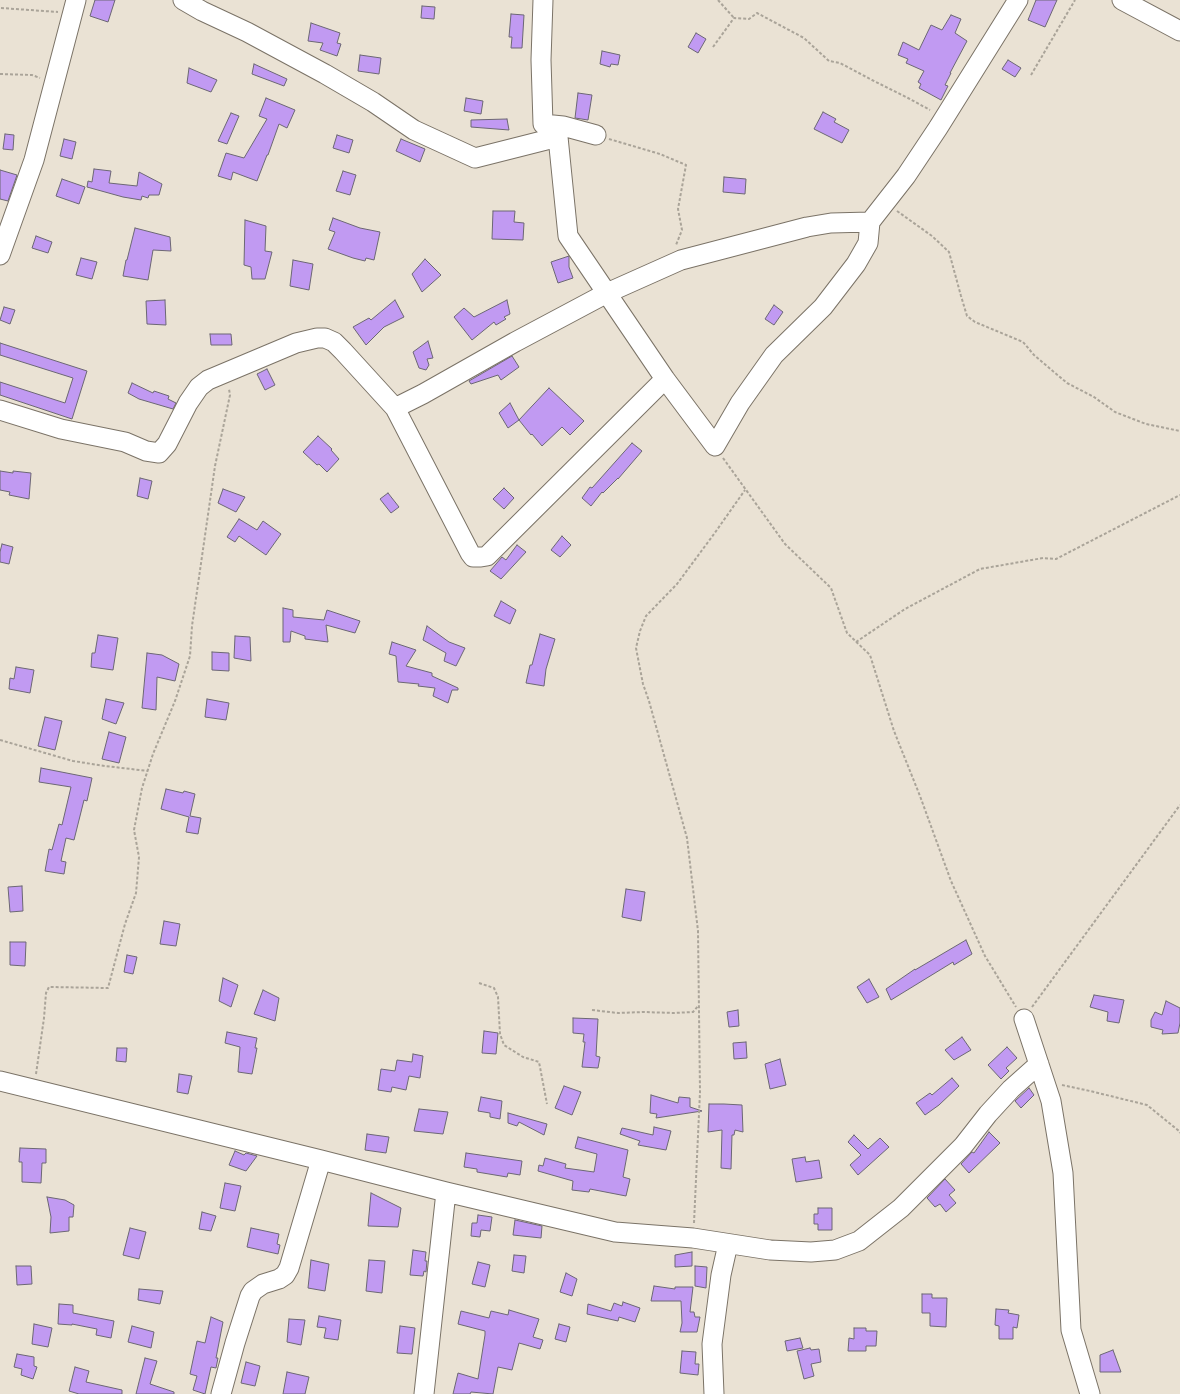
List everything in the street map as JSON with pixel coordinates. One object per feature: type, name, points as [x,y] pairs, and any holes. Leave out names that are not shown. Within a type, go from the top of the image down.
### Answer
[{"type":"street","points":[[184,0],[202,11],[247,32],[325,74],[373,102],[414,130],[475,158],[558,137]]},
{"type":"street","points":[[542,0],[542,124]]},
{"type":"street","points":[[542,124],[558,137],[568,236],[665,379],[715,446],[740,404],[774,355],[823,307],[856,264],[868,243],[870,222],[906,176],[977,67],[1018,0]]},
{"type":"street","points":[[1122,0],[1180,31]]},
{"type":"street","points":[[0,255],[34,160],[74,7]]},
{"type":"street","points":[[542,124],[563,126],[596,136]]},
{"type":"street","points":[[395,408],[607,292],[682,260],[807,227],[831,223],[870,222]]},
{"type":"street","points":[[0,410],[61,429],[126,442],[146,451],[159,453],[167,444],[188,404],[199,387],[208,380],[296,343],[310,339],[325,338],[334,342],[343,350],[395,408],[470,553],[473,556],[481,557],[487,556],[665,379]]},
{"type":"street","points":[[1024,1019],[1051,1101],[1063,1173],[1071,1330],[1090,1394]]},
{"type":"street","points":[[0,1081],[446,1192],[615,1232],[693,1238],[770,1250],[810,1252],[835,1250],[859,1241],[901,1208],[963,1146],[988,1114],[1011,1089],[1039,1064]]},
{"type":"street","points":[[221,1394],[250,1296],[253,1291],[263,1284],[285,1276],[289,1268],[322,1160]]},
{"type":"street","points":[[424,1394],[446,1192]]},
{"type":"street","points":[[714,1394],[712,1344],[721,1275],[728,1244]]},
{"type":"path","points":[[718,0],[734,18],[750,19],[757,14],[804,38],[829,61],[840,63],[944,118]]},
{"type":"path","points":[[1031,75],[1075,0]]},
{"type":"path","points":[[1,8],[74,7]]},
{"type":"path","points":[[713,47],[734,18]]},
{"type":"path","points":[[0,74],[32,75],[54,84]]},
{"type":"path","points":[[596,136],[660,154],[686,166],[678,209],[682,230],[674,250],[682,260]]},
{"type":"path","points":[[886,202],[932,236],[949,252],[967,316],[975,322],[1022,342],[1034,355],[1067,383],[1094,397],[1115,412],[1146,424],[1180,431]]},
{"type":"path","points":[[24,1087],[34,1085],[44,1018],[46,993],[49,987],[108,988],[125,924],[136,894],[139,857],[134,830],[142,788],[153,754],[175,701],[190,656],[192,626],[215,466],[230,395],[225,373]]},
{"type":"path","points":[[715,446],[785,544],[831,588],[847,633],[870,655],[894,731],[920,796],[951,881],[985,956],[1024,1019],[1180,805]]},
{"type":"path","points":[[693,1238],[700,1092],[698,931],[687,838],[643,684],[636,648],[646,616],[677,584],[745,490]]},
{"type":"path","points":[[856,642],[905,609],[980,569],[1043,558],[1056,559],[1180,495]]},
{"type":"path","points":[[0,740],[73,761],[148,771]]},
{"type":"path","points":[[479,983],[494,988],[498,997],[500,1034],[504,1045],[523,1057],[539,1062],[547,1104]]},
{"type":"path","points":[[592,1010],[618,1014],[643,1012],[674,1013],[694,1012],[699,1005]]},
{"type":"path","points":[[1045,1082],[1147,1105],[1180,1133]]},
{"type":"building","points":[[95,0],[115,0],[108,22],[90,16]]},
{"type":"building","points":[[1036,0],[1057,0],[1045,27],[1028,20]]},
{"type":"building","points":[[422,6],[435,7],[434,19],[421,18]]},
{"type":"building","points":[[511,14],[524,15],[522,48],[511,48],[512,37],[509,37]]},
{"type":"building","points":[[951,15],[961,19],[955,33],[967,41],[950,73],[945,85],[948,86],[941,100],[919,88],[921,84],[918,82],[924,71],[906,63],[908,59],[898,55],[903,42],[919,50],[931,25],[942,30]]},
{"type":"building","points":[[311,23],[340,33],[337,43],[341,44],[337,56],[320,50],[323,43],[308,41]]},
{"type":"building","points":[[696,33],[706,39],[698,53],[688,47]]},
{"type":"building","points":[[602,51],[620,55],[618,65],[611,64],[610,67],[600,64]]},
{"type":"building","points":[[360,55],[381,58],[379,74],[358,71]]},
{"type":"building","points":[[1008,60],[1021,68],[1015,77],[1002,69]]},
{"type":"building","points":[[254,64],[287,79],[284,86],[252,74]]},
{"type":"building","points":[[189,68],[217,80],[211,92],[187,83]]},
{"type":"building","points":[[578,93],[592,95],[588,120],[575,118]]},
{"type":"building","points":[[266,98],[295,110],[287,128],[279,124],[257,181],[233,172],[231,180],[218,176],[226,153],[244,158],[267,119],[259,116]]},
{"type":"building","points":[[466,98],[483,101],[481,114],[464,111]]},
{"type":"building","points":[[823,112],[836,119],[834,122],[849,130],[842,143],[814,129]]},
{"type":"building","points":[[231,113],[239,116],[227,144],[218,141]]},
{"type":"building","points":[[507,119],[509,130],[471,127],[471,120]]},
{"type":"building","points":[[5,134],[14,135],[13,150],[3,149]]},
{"type":"building","points":[[337,135],[353,140],[349,153],[333,148]]},
{"type":"building","points":[[64,139],[76,142],[72,159],[60,156]]},
{"type":"building","points":[[401,139],[425,149],[420,162],[396,151]]},
{"type":"building","points":[[94,169],[111,171],[109,183],[137,186],[139,172],[162,184],[159,195],[149,195],[148,198],[142,196],[141,200],[123,197],[87,187],[88,181],[92,182]]},
{"type":"building","points":[[0,170],[17,175],[8,201],[0,199]]},
{"type":"building","points":[[343,171],[356,175],[350,195],[336,191]]},
{"type":"building","points":[[724,177],[746,179],[745,194],[723,192]]},
{"type":"building","points":[[62,179],[85,187],[79,204],[56,196]]},
{"type":"building","points":[[493,211],[515,211],[514,222],[524,223],[523,240],[492,239]]},
{"type":"building","points":[[333,218],[360,228],[380,232],[374,260],[366,258],[365,261],[328,249],[335,232],[329,230]]},
{"type":"building","points":[[245,220],[266,226],[265,251],[272,252],[265,279],[252,279],[251,267],[244,265]]},
{"type":"building","points":[[135,228],[170,237],[171,251],[153,250],[148,280],[123,276]]},
{"type":"building","points":[[36,236],[52,242],[48,253],[32,248]]},
{"type":"building","points":[[569,256],[569,267],[573,278],[558,283],[551,262]]},
{"type":"building","points":[[81,258],[97,262],[92,279],[76,275]]},
{"type":"building","points":[[425,259],[441,275],[422,292],[412,274]]},
{"type":"building","points":[[293,260],[313,264],[309,290],[290,286]]},
{"type":"building","points":[[165,300],[166,325],[147,324],[146,301]]},
{"type":"building","points":[[395,300],[404,317],[384,327],[366,345],[353,327],[369,318],[371,320]]},
{"type":"building","points":[[507,300],[510,314],[504,317],[506,319],[496,325],[494,322],[472,340],[454,317],[464,308],[474,317]]},
{"type":"building","points":[[774,305],[783,312],[774,325],[765,319]]},
{"type":"building","points":[[4,307],[15,310],[10,324],[0,320]]},
{"type":"building","points":[[210,334],[231,334],[232,345],[211,345]]},
{"type":"building","points":[[428,341],[433,358],[427,359],[429,365],[426,370],[419,368],[413,352]]},
{"type":"building","points":[[0,343],[87,371],[72,419],[0,395],[0,382],[65,403],[73,378],[0,355]]},
{"type":"building","points":[[512,356],[519,367],[501,380],[498,375],[471,384],[469,381]]},
{"type":"building","points":[[267,369],[275,385],[265,390],[257,374]]},
{"type":"building","points":[[132,383],[153,393],[154,391],[169,396],[168,399],[176,403],[173,409],[139,399],[128,393]]},
{"type":"building","points":[[549,388],[584,421],[570,435],[562,427],[542,446],[519,420]]},
{"type":"building","points":[[510,403],[519,420],[508,428],[499,413]]},
{"type":"building","points":[[318,436],[332,449],[331,450],[339,459],[327,472],[303,452]]},
{"type":"building","points":[[632,443],[642,451],[618,479],[603,493],[602,492],[591,506],[582,498],[590,487],[592,488]]},
{"type":"building","points":[[0,471],[31,473],[29,499],[9,495],[10,492],[0,490]]},
{"type":"building","points":[[140,478],[152,481],[148,499],[137,496]]},
{"type":"building","points":[[504,488],[514,498],[504,509],[493,499]]},
{"type":"building","points":[[223,489],[245,497],[236,512],[218,503]]},
{"type":"building","points":[[388,493],[399,507],[391,513],[380,499]]},
{"type":"building","points":[[239,519],[257,530],[263,521],[281,534],[266,555],[239,536],[235,542],[227,537]]},
{"type":"building","points":[[562,536],[571,545],[560,557],[551,550]]},
{"type":"building","points":[[2,544],[13,547],[9,564],[0,562]]},
{"type":"building","points":[[517,545],[526,552],[501,579],[490,571],[502,557],[506,560]]},
{"type":"building","points":[[501,601],[516,610],[510,624],[494,616]]},
{"type":"building","points":[[283,608],[293,610],[293,617],[324,620],[327,610],[360,621],[355,633],[326,625],[328,642],[305,639],[305,636],[291,631],[290,642],[283,642]]},
{"type":"building","points":[[427,626],[449,642],[465,648],[456,666],[444,661],[446,653],[423,640]]},
{"type":"building","points":[[540,634],[555,639],[546,669],[544,686],[526,683]]},
{"type":"building","points":[[98,635],[118,638],[113,670],[91,667],[92,653],[95,653]]},
{"type":"building","points":[[235,636],[250,637],[251,661],[234,658]]},
{"type":"building","points":[[392,642],[416,650],[406,666],[432,673],[432,676],[458,688],[458,690],[452,690],[448,703],[433,696],[435,688],[418,686],[419,684],[398,682],[396,656],[389,654]]},
{"type":"building","points":[[212,652],[229,653],[229,671],[212,670]]},
{"type":"building","points":[[147,653],[162,655],[179,664],[175,681],[157,677],[156,710],[142,708]]},
{"type":"building","points":[[16,667],[34,670],[30,693],[9,689],[10,678],[14,679]]},
{"type":"building","points":[[106,699],[124,703],[116,724],[102,719]]},
{"type":"building","points":[[207,699],[229,703],[226,720],[205,717]]},
{"type":"building","points":[[45,717],[62,721],[55,750],[38,746]]},
{"type":"building","points":[[109,732],[126,737],[119,763],[102,759]]},
{"type":"building","points":[[41,768],[92,778],[87,801],[84,800],[74,840],[66,838],[61,861],[66,862],[64,874],[45,871],[49,849],[52,850],[59,824],[62,825],[71,787],[39,782]]},
{"type":"building","points":[[166,789],[195,794],[190,816],[201,818],[198,834],[186,832],[189,817],[161,809]]},
{"type":"building","points":[[22,886],[23,911],[10,912],[8,887]]},
{"type":"building","points":[[626,889],[645,892],[641,921],[622,917]]},
{"type":"building","points":[[164,921],[180,924],[176,946],[160,944]]},
{"type":"building","points":[[966,940],[972,954],[954,965],[953,962],[891,1000],[886,989],[915,969]]},
{"type":"building","points":[[10,942],[26,942],[25,966],[10,965]]},
{"type":"building","points":[[127,955],[137,957],[133,974],[124,972]]},
{"type":"building","points":[[223,978],[238,985],[231,1007],[219,1001]]},
{"type":"building","points":[[869,979],[879,997],[867,1003],[857,987]]},
{"type":"building","points":[[263,990],[279,998],[275,1021],[254,1014]]},
{"type":"building","points":[[1094,995],[1124,1000],[1119,1023],[1107,1021],[1108,1012],[1090,1007]]},
{"type":"building","points":[[1166,1001],[1180,1008],[1178,1033],[1162,1034],[1163,1030],[1151,1027],[1151,1020],[1155,1012],[1162,1015]]},
{"type":"building","points":[[738,1010],[739,1026],[729,1027],[727,1012]]},
{"type":"building","points":[[573,1018],[598,1019],[596,1056],[600,1057],[598,1068],[582,1067],[585,1042],[583,1042],[584,1034],[573,1033]]},
{"type":"building","points":[[484,1031],[498,1033],[496,1054],[482,1053]]},
{"type":"building","points":[[227,1032],[257,1038],[255,1048],[257,1048],[252,1074],[238,1072],[240,1047],[225,1043]]},
{"type":"building","points":[[962,1037],[971,1050],[954,1060],[945,1050]]},
{"type":"building","points":[[746,1042],[747,1058],[734,1059],[733,1043]]},
{"type":"building","points":[[1007,1047],[1017,1058],[1006,1068],[1009,1071],[1001,1079],[988,1065]]},
{"type":"building","points":[[117,1048],[127,1048],[126,1062],[116,1061]]},
{"type":"building","points":[[413,1054],[423,1056],[420,1078],[409,1076],[406,1090],[392,1087],[391,1092],[378,1090],[381,1069],[395,1071],[397,1060],[412,1062]]},
{"type":"building","points":[[780,1059],[786,1085],[770,1089],[765,1064]]},
{"type":"building","points":[[179,1074],[192,1076],[188,1094],[177,1092]]},
{"type":"building","points":[[952,1078],[959,1086],[939,1105],[925,1115],[916,1103],[930,1093],[932,1095]]},
{"type":"building","points":[[564,1086],[581,1092],[572,1115],[555,1108]]},
{"type":"building","points":[[1029,1088],[1034,1095],[1021,1108],[1015,1101]]},
{"type":"building","points":[[651,1095],[678,1103],[679,1097],[690,1098],[690,1107],[702,1111],[656,1118],[657,1114],[650,1113]]},
{"type":"building","points":[[481,1097],[502,1101],[500,1119],[490,1117],[490,1113],[478,1111]]},
{"type":"building","points":[[709,1104],[742,1105],[743,1132],[735,1130],[734,1135],[732,1135],[731,1169],[721,1168],[722,1130],[708,1132]]},
{"type":"building","points":[[419,1109],[448,1112],[443,1134],[414,1131]]},
{"type":"building","points":[[508,1113],[547,1124],[544,1135],[519,1122],[517,1126],[508,1123]]},
{"type":"building","points":[[654,1127],[671,1131],[666,1150],[638,1145],[640,1141],[620,1134],[622,1128],[653,1135]]},
{"type":"building","points":[[989,1132],[1000,1143],[969,1173],[961,1164],[972,1152],[974,1153]]},
{"type":"building","points":[[367,1134],[389,1137],[386,1153],[365,1150]]},
{"type":"building","points":[[854,1135],[868,1149],[880,1138],[889,1147],[858,1175],[850,1165],[861,1155],[848,1142]]},
{"type":"building","points":[[578,1137],[628,1150],[623,1177],[630,1179],[626,1196],[590,1189],[589,1192],[572,1190],[573,1181],[538,1171],[539,1165],[543,1166],[545,1158],[566,1164],[565,1168],[594,1172],[597,1154],[575,1148]]},
{"type":"building","points":[[20,1148],[46,1149],[46,1163],[42,1163],[41,1183],[22,1182],[22,1162],[19,1162]]},
{"type":"building","points":[[235,1151],[244,1155],[246,1153],[257,1156],[246,1171],[229,1165]]},
{"type":"building","points":[[466,1153],[522,1161],[520,1175],[508,1173],[507,1177],[477,1172],[477,1169],[464,1167]]},
{"type":"building","points":[[805,1157],[806,1162],[819,1160],[822,1178],[796,1182],[792,1159]]},
{"type":"building","points":[[945,1179],[955,1190],[949,1195],[956,1203],[946,1212],[940,1204],[935,1207],[927,1198]]},
{"type":"building","points":[[225,1183],[241,1186],[235,1211],[220,1208]]},
{"type":"building","points":[[371,1193],[401,1208],[398,1227],[368,1226]]},
{"type":"building","points":[[47,1197],[65,1200],[74,1205],[73,1217],[69,1217],[69,1231],[50,1233],[51,1217]]},
{"type":"building","points":[[818,1208],[832,1208],[832,1230],[818,1230],[818,1224],[814,1224],[814,1214],[818,1214]]},
{"type":"building","points":[[202,1212],[216,1216],[211,1231],[199,1229]]},
{"type":"building","points":[[478,1215],[492,1217],[490,1231],[481,1230],[480,1237],[471,1236],[472,1223],[477,1223]]},
{"type":"building","points":[[515,1220],[542,1226],[541,1238],[513,1235]]},
{"type":"building","points":[[130,1228],[146,1232],[139,1259],[123,1255]]},
{"type":"building","points":[[251,1228],[279,1234],[277,1244],[280,1245],[278,1254],[247,1247]]},
{"type":"building","points":[[413,1250],[426,1252],[426,1272],[424,1271],[423,1276],[410,1275]]},
{"type":"building","points":[[692,1252],[692,1266],[675,1267],[675,1255]]},
{"type":"building","points":[[514,1255],[526,1256],[524,1273],[512,1271]]},
{"type":"building","points":[[311,1260],[329,1264],[325,1291],[308,1288]]},
{"type":"building","points":[[369,1260],[385,1261],[382,1293],[366,1291]]},
{"type":"building","points":[[478,1262],[490,1265],[485,1287],[472,1284]]},
{"type":"building","points":[[16,1266],[31,1266],[32,1284],[17,1285]]},
{"type":"building","points":[[695,1266],[707,1267],[706,1288],[695,1286]]},
{"type":"building","points":[[566,1273],[577,1279],[572,1296],[560,1292]]},
{"type":"building","points":[[654,1286],[675,1289],[675,1287],[693,1287],[690,1312],[694,1312],[695,1317],[700,1317],[697,1332],[680,1332],[682,1323],[681,1301],[651,1301]]},
{"type":"building","points":[[139,1289],[163,1291],[160,1304],[138,1300]]},
{"type":"building","points":[[922,1294],[932,1294],[932,1298],[947,1298],[946,1327],[930,1326],[930,1313],[922,1313]]},
{"type":"building","points":[[623,1302],[640,1308],[635,1322],[619,1317],[618,1321],[587,1314],[588,1304],[611,1311],[614,1303],[622,1306]]},
{"type":"building","points":[[59,1304],[73,1305],[73,1313],[114,1321],[111,1338],[96,1335],[97,1329],[72,1324],[58,1324]]},
{"type":"building","points":[[996,1309],[1009,1310],[1008,1313],[1019,1315],[1017,1328],[1013,1327],[1013,1339],[999,1339],[999,1326],[995,1325]]},
{"type":"building","points":[[509,1310],[539,1319],[533,1337],[543,1340],[540,1349],[519,1343],[512,1370],[498,1367],[493,1394],[471,1392],[470,1394],[453,1394],[458,1373],[478,1379],[485,1335],[485,1331],[458,1324],[461,1311],[489,1318],[491,1311],[508,1315]]},
{"type":"building","points":[[319,1316],[341,1320],[338,1340],[324,1338],[326,1328],[317,1327]]},
{"type":"building","points":[[211,1317],[223,1322],[216,1358],[218,1358],[216,1368],[211,1367],[205,1394],[193,1390],[197,1376],[190,1374],[197,1341],[205,1343]]},
{"type":"building","points":[[289,1319],[305,1320],[301,1345],[287,1342]]},
{"type":"building","points":[[34,1324],[52,1328],[48,1347],[32,1344]]},
{"type":"building","points":[[559,1324],[570,1327],[566,1342],[555,1339]]},
{"type":"building","points":[[132,1326],[154,1332],[151,1348],[128,1342]]},
{"type":"building","points":[[400,1326],[415,1328],[412,1354],[397,1353]]},
{"type":"building","points":[[854,1328],[866,1328],[866,1331],[877,1331],[876,1346],[866,1346],[866,1351],[848,1351],[849,1338],[854,1339]]},
{"type":"building","points":[[800,1338],[803,1348],[787,1351],[785,1341]]},
{"type":"building","points":[[810,1348],[811,1350],[819,1349],[821,1362],[811,1364],[814,1376],[804,1379],[797,1351]]},
{"type":"building","points":[[1113,1350],[1121,1372],[1100,1372],[1100,1355]]},
{"type":"building","points":[[682,1351],[696,1352],[695,1364],[699,1364],[698,1375],[680,1373]]},
{"type":"building","points":[[17,1354],[34,1357],[34,1366],[37,1367],[33,1379],[21,1375],[22,1369],[14,1367]]},
{"type":"building","points":[[145,1358],[157,1361],[150,1384],[174,1392],[174,1394],[136,1394]]},
{"type":"building","points":[[246,1362],[260,1366],[255,1386],[241,1383]]},
{"type":"building","points":[[75,1367],[89,1371],[86,1382],[122,1390],[122,1394],[79,1394],[69,1391]]},
{"type":"building","points":[[287,1372],[309,1377],[305,1394],[283,1394]]}]
